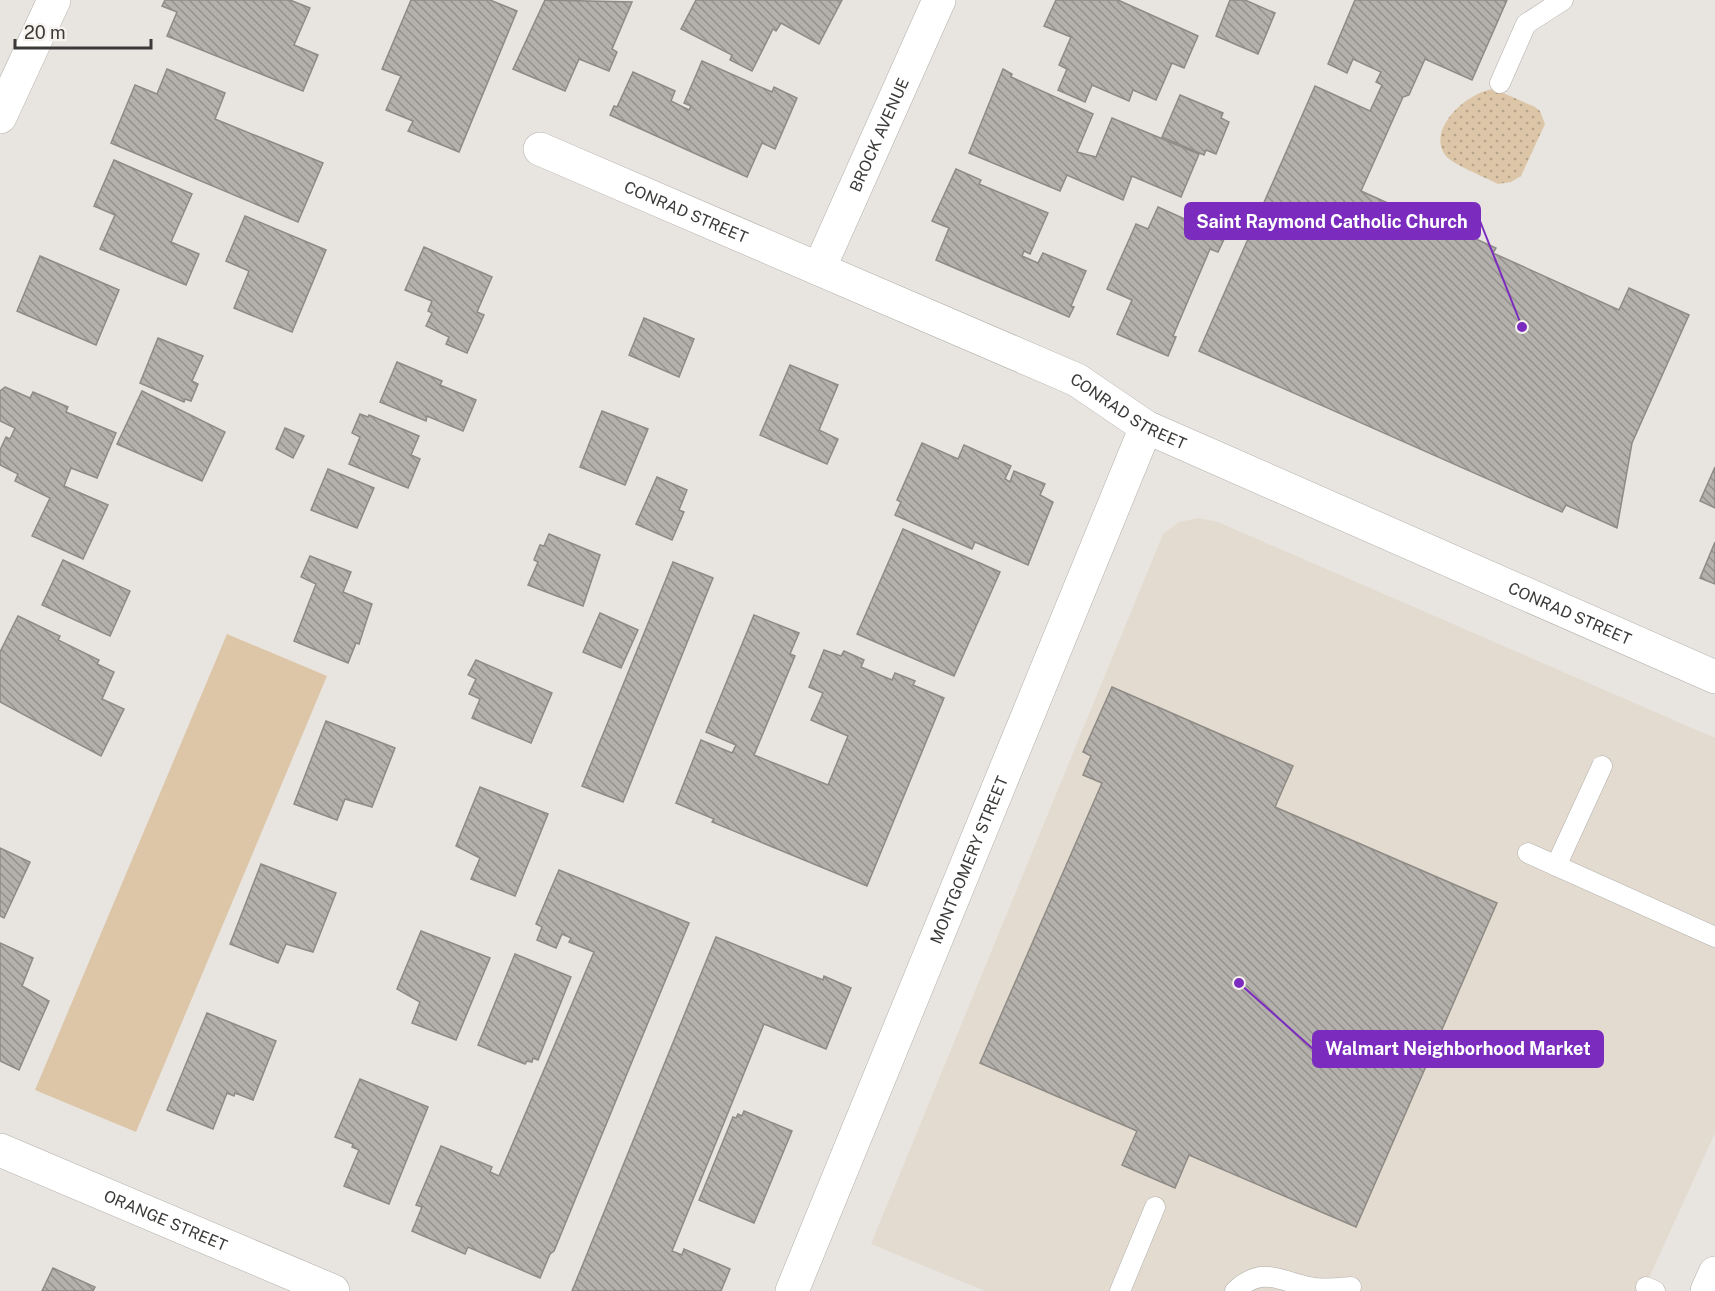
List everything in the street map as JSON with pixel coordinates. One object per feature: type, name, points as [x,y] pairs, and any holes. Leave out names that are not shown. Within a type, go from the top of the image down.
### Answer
[{"type":"street","points":[[0,117],[54,0]]},
{"type":"street","name":"BROCK AVENUE","points":[[819,269],[939,0]]},
{"type":"street","name":"CONRAD STREET","points":[[540,149],[1077,380],[1146,428],[1715,677]]},
{"type":"street","name":"MONTGOMERY STREET","points":[[792,1291],[1146,428]]},
{"type":"street","name":"ORANGE STREET","points":[[0,1149],[333,1291]]},
{"type":"street","points":[[1707,1291],[1715,1273]]},
{"type":"lane","points":[[1500,83],[1526,24],[1563,0]]},
{"type":"lane","points":[[1556,866],[1602,765]]},
{"type":"lane","points":[[1528,853],[1715,937]]},
{"type":"lane","points":[[1120,1291],[1155,1207]]},
{"type":"lane","points":[[1235,1291],[1259,1278],[1277,1276],[1311,1288],[1351,1287]]},
{"type":"shaded area","points":[[1494,89],[1535,107],[1540,111],[1545,124],[1521,176],[1511,182],[1498,184],[1449,159],[1441,144],[1441,133],[1453,112],[1474,96]]},
{"type":"shaded area","points":[[1198,518],[1218,522],[1715,738],[1715,1133],[1643,1291],[985,1291],[871,1244],[1163,534],[1179,522]]},
{"type":"shaded area","points":[[227,634],[327,676],[136,1132],[35,1090]]},
{"type":"building","points":[[165,0],[290,0],[310,8],[294,45],[318,55],[303,91],[167,36],[177,12],[162,6]]},
{"type":"building","points":[[411,0],[490,0],[517,11],[459,152],[408,131],[413,121],[386,110],[401,76],[382,69]]},
{"type":"building","points":[[545,0],[632,2],[612,49],[617,52],[609,71],[579,59],[565,91],[513,69]]},
{"type":"building","points":[[696,0],[842,0],[819,44],[781,23],[776,31],[773,29],[752,71],[730,60],[732,55],[681,29]]},
{"type":"building","points":[[1056,0],[1118,0],[1198,36],[1184,68],[1172,63],[1156,100],[1133,90],[1129,101],[1092,85],[1085,102],[1058,90],[1067,69],[1059,65],[1071,37],[1044,26]]},
{"type":"building","points":[[1230,0],[1245,0],[1275,13],[1258,54],[1216,36]]},
{"type":"building","points":[[1355,0],[1507,0],[1472,80],[1425,59],[1409,95],[1403,97],[1361,191],[1437,225],[1435,229],[1447,234],[1450,227],[1496,248],[1493,253],[1619,310],[1629,288],[1689,315],[1632,443],[1617,528],[1566,505],[1562,512],[1199,351],[1315,86],[1370,111],[1382,85],[1376,82],[1381,72],[1353,59],[1347,73],[1328,64]]},
{"type":"building","points":[[702,61],[772,92],[774,87],[797,98],[775,149],[762,143],[747,177],[610,115],[614,106],[617,107],[633,72],[675,91],[671,101],[689,110],[691,106],[684,103]]},
{"type":"building","points":[[167,69],[225,93],[215,119],[323,163],[298,222],[111,143],[135,85],[157,94]]},
{"type":"building","points":[[1003,69],[1012,74],[1011,77],[1093,114],[1077,152],[1096,157],[1112,118],[1199,154],[1181,197],[1132,176],[1123,200],[1067,175],[1060,191],[969,153]]},
{"type":"building","points":[[1180,95],[1223,113],[1221,118],[1229,122],[1216,154],[1206,150],[1204,155],[1162,137]]},
{"type":"building","points":[[114,160],[192,194],[171,242],[199,254],[186,285],[100,249],[115,215],[94,206]]},
{"type":"building","points":[[956,169],[981,180],[979,184],[1048,213],[1030,254],[1024,251],[1022,256],[1038,263],[1043,253],[1086,271],[1071,306],[1074,307],[1069,317],[936,260],[949,228],[932,221]]},
{"type":"building","points":[[1158,207],[1225,237],[1218,252],[1210,249],[1173,336],[1176,337],[1168,356],[1117,334],[1132,300],[1107,289],[1136,224],[1148,229]]},
{"type":"building","points":[[245,216],[326,250],[292,332],[234,308],[249,271],[226,261]]},
{"type":"building","points":[[424,247],[492,277],[477,312],[484,315],[467,353],[446,344],[449,337],[426,326],[432,313],[428,311],[432,301],[405,290]]},
{"type":"building","points":[[40,256],[119,290],[96,345],[17,311]]},
{"type":"building","points":[[644,318],[694,339],[679,377],[629,355]]},
{"type":"building","points":[[158,338],[203,356],[192,381],[198,384],[191,401],[185,399],[184,402],[140,383]]},
{"type":"building","points":[[397,362],[442,381],[440,385],[476,400],[463,431],[427,416],[426,421],[380,402]]},
{"type":"building","points":[[790,365],[838,385],[819,430],[838,439],[827,464],[760,435]]},
{"type":"building","points":[[5,387],[30,398],[33,392],[68,407],[66,412],[116,433],[97,478],[71,468],[64,486],[108,505],[83,559],[32,536],[50,498],[15,481],[18,474],[0,465],[0,450],[6,437],[10,439],[15,428],[0,421],[0,391]]},
{"type":"building","points":[[142,391],[225,432],[202,481],[117,444]]},
{"type":"building","points":[[602,411],[648,429],[625,485],[580,467]]},
{"type":"building","points":[[360,414],[368,417],[369,415],[419,436],[411,455],[420,459],[408,488],[349,464],[360,437],[352,433]]},
{"type":"building","points":[[285,428],[304,436],[293,458],[276,449]]},
{"type":"building","points":[[922,443],[958,459],[964,445],[1011,466],[1005,479],[1010,482],[1014,471],[1045,484],[1040,495],[1053,502],[1028,565],[975,542],[972,549],[895,515],[901,502],[897,500]]},
{"type":"building","points":[[1715,467],[1715,508],[1700,501]]},
{"type":"building","points":[[328,469],[374,488],[357,528],[311,510]]},
{"type":"building","points":[[657,477],[687,490],[679,510],[684,512],[672,540],[636,524]]},
{"type":"building","points":[[903,529],[1000,572],[954,676],[857,634]]},
{"type":"building","points":[[549,534],[600,555],[583,606],[528,585],[538,562],[534,560],[540,545],[544,546]]},
{"type":"building","points":[[1715,542],[1715,584],[1700,578]]},
{"type":"building","points":[[310,556],[351,572],[343,592],[372,604],[359,644],[356,643],[348,663],[294,641],[316,584],[301,577]]},
{"type":"building","points":[[63,560],[130,591],[110,636],[42,605]]},
{"type":"building","points":[[673,562],[713,578],[623,802],[582,786]]},
{"type":"building","points":[[600,613],[638,630],[621,668],[583,652]]},
{"type":"building","points":[[754,615],[799,633],[790,654],[795,656],[754,755],[828,785],[848,736],[811,720],[823,693],[809,687],[824,650],[841,656],[844,651],[864,660],[861,667],[892,680],[895,673],[915,681],[913,685],[944,698],[867,886],[712,822],[714,819],[676,803],[701,740],[732,753],[736,745],[706,732]]},
{"type":"building","points":[[18,616],[60,636],[58,640],[99,660],[97,664],[114,672],[102,699],[124,709],[101,756],[0,702],[0,652]]},
{"type":"building","points":[[476,660],[552,693],[531,743],[472,718],[480,699],[469,694],[476,679],[468,675]]},
{"type":"building","points":[[1112,687],[1293,766],[1275,807],[1497,903],[1356,1227],[1189,1155],[1175,1188],[1122,1165],[1137,1131],[980,1063],[1102,783],[1083,775],[1091,756],[1083,752]]},
{"type":"building","points":[[326,721],[395,748],[372,807],[345,799],[337,820],[294,804]]},
{"type":"building","points":[[480,787],[548,814],[515,896],[471,879],[480,858],[456,846]]},
{"type":"building","points":[[0,848],[30,862],[4,918],[0,916]]},
{"type":"building","points":[[261,864],[336,893],[313,952],[286,944],[278,963],[230,944]]},
{"type":"building","points":[[559,870],[689,923],[554,1251],[550,1254],[540,1278],[468,1247],[465,1254],[412,1231],[422,1207],[416,1205],[441,1146],[492,1167],[490,1172],[499,1176],[594,952],[569,942],[571,938],[562,934],[556,948],[537,940],[542,927],[536,924]]},
{"type":"building","points":[[421,931],[490,958],[456,1040],[412,1023],[420,1002],[397,989]]},
{"type":"building","points":[[716,937],[823,980],[824,976],[851,988],[826,1049],[764,1024],[672,1251],[682,1255],[684,1249],[730,1269],[721,1291],[572,1291]]},
{"type":"building","points":[[0,943],[33,958],[22,986],[49,1001],[19,1070],[0,1061]]},
{"type":"building","points":[[515,954],[571,977],[538,1060],[533,1058],[532,1062],[527,1061],[525,1064],[478,1045]]},
{"type":"building","points":[[207,1013],[276,1041],[253,1100],[235,1093],[234,1096],[227,1093],[213,1129],[167,1110]]},
{"type":"building","points":[[360,1079],[428,1107],[389,1204],[344,1186],[359,1150],[352,1147],[353,1144],[335,1137]]},
{"type":"building","points":[[744,1111],[792,1131],[754,1223],[699,1200],[733,1117],[736,1118],[738,1114],[742,1116]]},
{"type":"building","points":[[53,1268],[95,1287],[93,1291],[42,1291]]},
{"type":"place","name":"Saint Raymond Catholic Church","points":[[1522,327]]},
{"type":"place","name":"Walmart Neighborhood Market","points":[[1239,983]]}]
